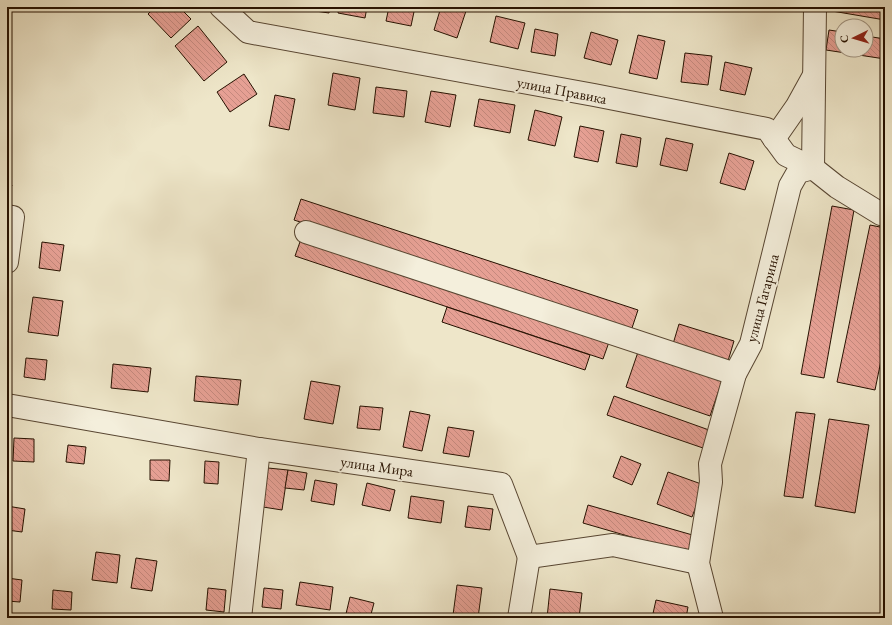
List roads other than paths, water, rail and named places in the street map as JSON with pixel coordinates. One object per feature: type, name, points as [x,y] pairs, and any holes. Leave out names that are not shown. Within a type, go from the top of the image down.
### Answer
[{"type":"street","name":"улица Правика","points":[[221,7],[248,32],[594,95],[767,129],[786,155],[813,168],[837,186],[881,214],[885,215]]},
{"type":"street","points":[[813,168],[815,7]]},
{"type":"street","points":[[774,139],[797,106],[814,75]]},
{"type":"street","name":"улица Гагарина","points":[[712,618],[698,563],[711,482],[710,464],[734,374],[751,344],[790,186],[798,172],[813,168]]},
{"type":"street","points":[[7,262],[10,217]]},
{"type":"street","points":[[306,232],[734,374]]},
{"type":"street","name":"улица Мира","points":[[7,405],[259,449],[501,484],[529,557]]},
{"type":"street","points":[[240,618],[259,449]]},
{"type":"street","points":[[519,618],[529,557],[613,545],[698,563]]}]
